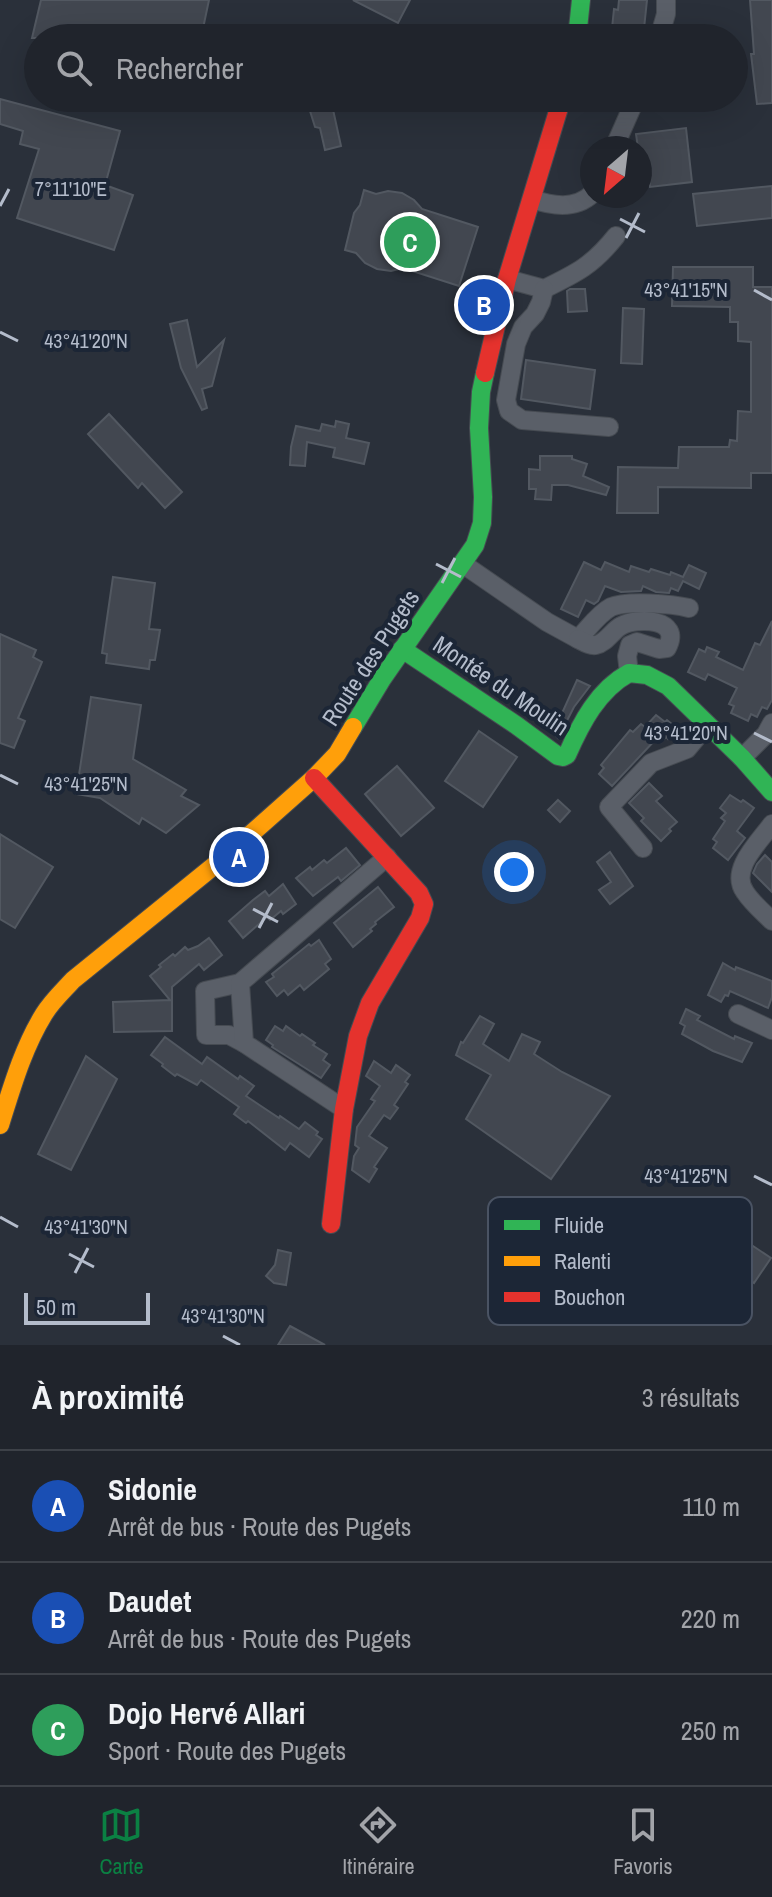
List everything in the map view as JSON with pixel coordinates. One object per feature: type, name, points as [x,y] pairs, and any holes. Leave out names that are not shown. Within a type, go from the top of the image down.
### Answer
[{"type":"main road","points":[[578,24],[581,0]]},
{"type":"main road","name":"Route des Pugets","points":[[0,1125],[20,1064],[40,1020],[55,999],[73,980],[226,856],[337,754],[402,649],[475,545],[482,523],[481,392],[507,279],[558,112]]},
{"type":"main road","name":"Montée du Moulin","points":[[402,649],[563,757],[567,755],[595,702],[604,691],[629,673]]},
{"type":"main road","points":[[629,673],[640,673],[668,686],[772,792]]},
{"type":"main road","points":[[314,778],[419,893],[424,904],[420,918],[370,1003],[358,1036],[344,1109],[331,1224]]},
{"type":"street","points":[[663,24],[666,0]]},
{"type":"street","points":[[619,136],[630,112]]},
{"type":"street","points":[[532,199],[548,204],[580,202]]},
{"type":"street","points":[[507,279],[544,289],[583,269],[616,236]]},
{"type":"street","points":[[544,289],[535,314],[523,327],[516,344],[506,400],[509,411],[522,420],[609,427]]},
{"type":"street","points":[[463,564],[547,622],[592,646],[599,645],[618,627],[627,623],[666,625],[671,632],[667,648],[659,649],[637,642],[630,645],[627,656],[629,673]]},
{"type":"street","points":[[578,639],[601,615],[622,604],[689,608]]},
{"type":"street","points":[[742,758],[766,734],[772,723]]},
{"type":"street","points":[[643,848],[609,807],[651,763],[687,749],[707,725]]},
{"type":"street","points":[[772,824],[742,866],[739,878],[744,891],[772,921]]},
{"type":"street","points":[[344,1109],[244,1043],[229,1035],[206,1035],[205,991],[240,983],[387,857]]},
{"type":"street","points":[[240,983],[244,1043]]},
{"type":"street","points":[[738,1014],[772,1030]]},
{"type":"building","points":[[41,0],[209,0],[204,24],[35,24]]},
{"type":"building","points":[[353,0],[410,0],[398,23]]},
{"type":"building","points":[[619,0],[647,0],[644,24],[612,24],[614,9],[618,10]]},
{"type":"building","points":[[750,0],[772,0],[772,103],[757,104],[751,54],[754,54]]},
{"type":"building","points":[[0,99],[24,105],[24,112],[49,112],[120,131],[105,185],[133,195],[114,250],[17,218],[39,149],[20,144],[23,131],[0,124]]},
{"type":"building","points":[[310,112],[334,112],[341,146],[325,150],[320,128],[315,127]]},
{"type":"building","points":[[686,128],[692,182],[652,187],[652,136],[636,134]]},
{"type":"building","points":[[772,186],[772,218],[697,226],[693,194]]},
{"type":"building","points":[[364,190],[376,194],[388,191],[402,193],[422,209],[478,227],[459,286],[403,268],[391,271],[377,269],[365,263],[356,253],[345,250],[354,213]]},
{"type":"building","points":[[673,267],[753,267],[753,287],[772,287],[772,473],[751,473],[751,488],[658,487],[658,513],[617,513],[618,467],[678,468],[679,447],[729,447],[730,440],[737,441],[738,411],[751,412],[751,342],[738,341],[738,322],[730,322],[730,307],[672,306]]},
{"type":"building","points":[[585,289],[587,311],[568,312],[567,291]]},
{"type":"building","points":[[623,308],[644,309],[642,364],[621,363]]},
{"type":"building","points":[[187,320],[197,367],[224,340],[212,386],[202,389],[207,408],[202,410],[181,368],[170,324]]},
{"type":"building","points":[[526,360],[595,370],[590,409],[521,399]]},
{"type":"building","points":[[109,414],[182,492],[165,508],[142,483],[138,488],[88,434]]},
{"type":"building","points":[[336,421],[349,424],[346,438],[369,443],[364,464],[333,457],[335,448],[307,442],[305,466],[290,465],[296,426],[320,431],[322,424],[335,427]]},
{"type":"building","points":[[540,456],[572,456],[572,459],[587,464],[583,476],[609,487],[606,495],[568,485],[552,485],[551,500],[535,499],[536,489],[529,489],[529,469],[540,470]]},
{"type":"building","points":[[584,562],[601,570],[605,562],[629,572],[631,566],[649,572],[651,569],[670,575],[671,572],[683,577],[689,565],[706,573],[699,589],[683,581],[678,591],[671,588],[669,593],[656,592],[643,586],[641,591],[621,592],[605,586],[594,604],[586,600],[578,617],[561,609]]},
{"type":"building","points":[[113,577],[155,583],[149,629],[160,630],[155,660],[150,660],[149,669],[106,663],[107,654],[102,653]]},
{"type":"building","points":[[772,621],[772,700],[767,709],[762,707],[757,717],[751,714],[748,721],[731,713],[734,706],[729,704],[737,688],[708,674],[705,680],[688,672],[699,649],[705,652],[707,647],[719,652],[716,657],[743,670],[755,643],[760,645]]},
{"type":"building","points":[[0,634],[36,650],[33,657],[42,662],[18,718],[25,721],[14,748],[0,743]]},
{"type":"building","points":[[577,680],[590,686],[574,707],[558,738],[553,733]]},
{"type":"building","points":[[91,697],[141,705],[133,759],[186,790],[181,796],[199,805],[166,833],[142,818],[139,824],[100,798],[76,794]]},
{"type":"building","points":[[656,715],[678,729],[661,742],[657,738],[612,786],[599,774],[604,768],[601,765],[630,730],[633,732],[641,724],[645,727]]},
{"type":"building","points":[[479,731],[517,757],[483,807],[445,781]]},
{"type":"building","points":[[397,766],[434,808],[401,836],[365,794]]},
{"type":"building","points":[[649,783],[662,796],[656,801],[677,822],[661,841],[641,821],[644,818],[629,803]]},
{"type":"building","points":[[730,795],[754,808],[737,831],[745,838],[728,860],[713,848],[717,842],[713,839],[725,821],[721,818],[726,813],[720,808]]},
{"type":"building","points":[[558,800],[570,811],[560,822],[548,810]]},
{"type":"building","points":[[0,834],[53,867],[15,928],[0,919]]},
{"type":"building","points":[[346,848],[360,865],[341,881],[338,877],[313,896],[296,878],[324,860],[327,863]]},
{"type":"building","points":[[610,852],[633,886],[610,904],[599,890],[611,882],[597,862]]},
{"type":"building","points":[[765,855],[772,862],[772,892],[753,873]]},
{"type":"building","points":[[283,884],[296,904],[270,920],[267,917],[243,938],[229,921],[265,891],[269,896]]},
{"type":"building","points":[[378,887],[394,907],[375,922],[370,929],[372,931],[353,947],[334,923]]},
{"type":"building","points":[[209,938],[222,955],[204,970],[199,964],[172,987],[172,1031],[114,1032],[113,1002],[170,1000],[150,976],[173,954],[175,956],[185,947],[188,950],[198,946]]},
{"type":"building","points":[[319,940],[331,959],[325,964],[329,969],[304,990],[300,985],[288,995],[284,990],[277,996],[266,982],[274,977],[272,974],[309,944],[311,946]]},
{"type":"building","points":[[723,963],[735,970],[736,967],[772,981],[768,1008],[730,991],[721,1002],[708,995]]},
{"type":"building","points":[[686,1009],[700,1016],[697,1020],[734,1039],[735,1036],[752,1043],[742,1062],[682,1034],[685,1026],[680,1023]]},
{"type":"building","points":[[480,1016],[494,1024],[483,1044],[509,1061],[522,1034],[540,1042],[534,1054],[610,1096],[551,1179],[466,1119],[491,1075],[456,1055],[461,1042]]},
{"type":"building","points":[[275,1026],[283,1031],[286,1026],[300,1036],[302,1034],[327,1054],[323,1060],[330,1065],[321,1078],[272,1047],[266,1040]]},
{"type":"building","points":[[165,1037],[202,1064],[207,1057],[238,1079],[240,1076],[254,1086],[246,1096],[279,1118],[299,1129],[305,1122],[318,1132],[316,1135],[322,1139],[309,1157],[290,1143],[285,1150],[248,1121],[246,1123],[234,1114],[239,1107],[201,1080],[197,1085],[177,1074],[175,1076],[162,1066],[151,1055]]},
{"type":"building","points":[[86,1056],[117,1079],[71,1170],[38,1154]]},
{"type":"building","points":[[374,1061],[391,1073],[396,1065],[410,1075],[405,1082],[408,1084],[394,1105],[398,1108],[390,1119],[384,1115],[369,1136],[387,1148],[374,1167],[377,1169],[369,1182],[352,1170],[359,1148],[355,1145],[357,1127],[375,1101],[371,1099],[380,1086],[366,1076]]},
{"type":"building","points":[[752,1247],[771,1258],[754,1283],[752,1282]]},
{"type":"building","points":[[278,1250],[291,1253],[286,1285],[274,1283],[266,1276],[275,1265]]},
{"type":"building","points":[[290,1326],[325,1345],[278,1345]]},
{"type":"traffic: fast","points":[[578,24],[581,0]]},
{"type":"traffic: fast","points":[[353,727],[382,679],[475,545],[482,523],[479,428],[485,373]]},
{"type":"traffic: fast","points":[[402,649],[563,757],[567,755],[592,708],[608,688],[629,673],[647,675],[668,686],[772,792]]},
{"type":"traffic: slow","points":[[0,1125],[30,1040],[58,996],[73,980],[226,856],[314,778],[337,754],[353,727]]},
{"type":"traffic: jam","points":[[485,373],[507,279],[558,112]]},
{"type":"traffic: jam","points":[[314,778],[419,893],[424,904],[420,918],[370,1003],[358,1036],[344,1109],[331,1224]]},
{"type":"place","name":"Dojo Hervé Allari","points":[[410,242]]},
{"type":"place","name":"Daudet","points":[[484,305]]},
{"type":"place","name":"Sidonie","points":[[239,857]]}]
